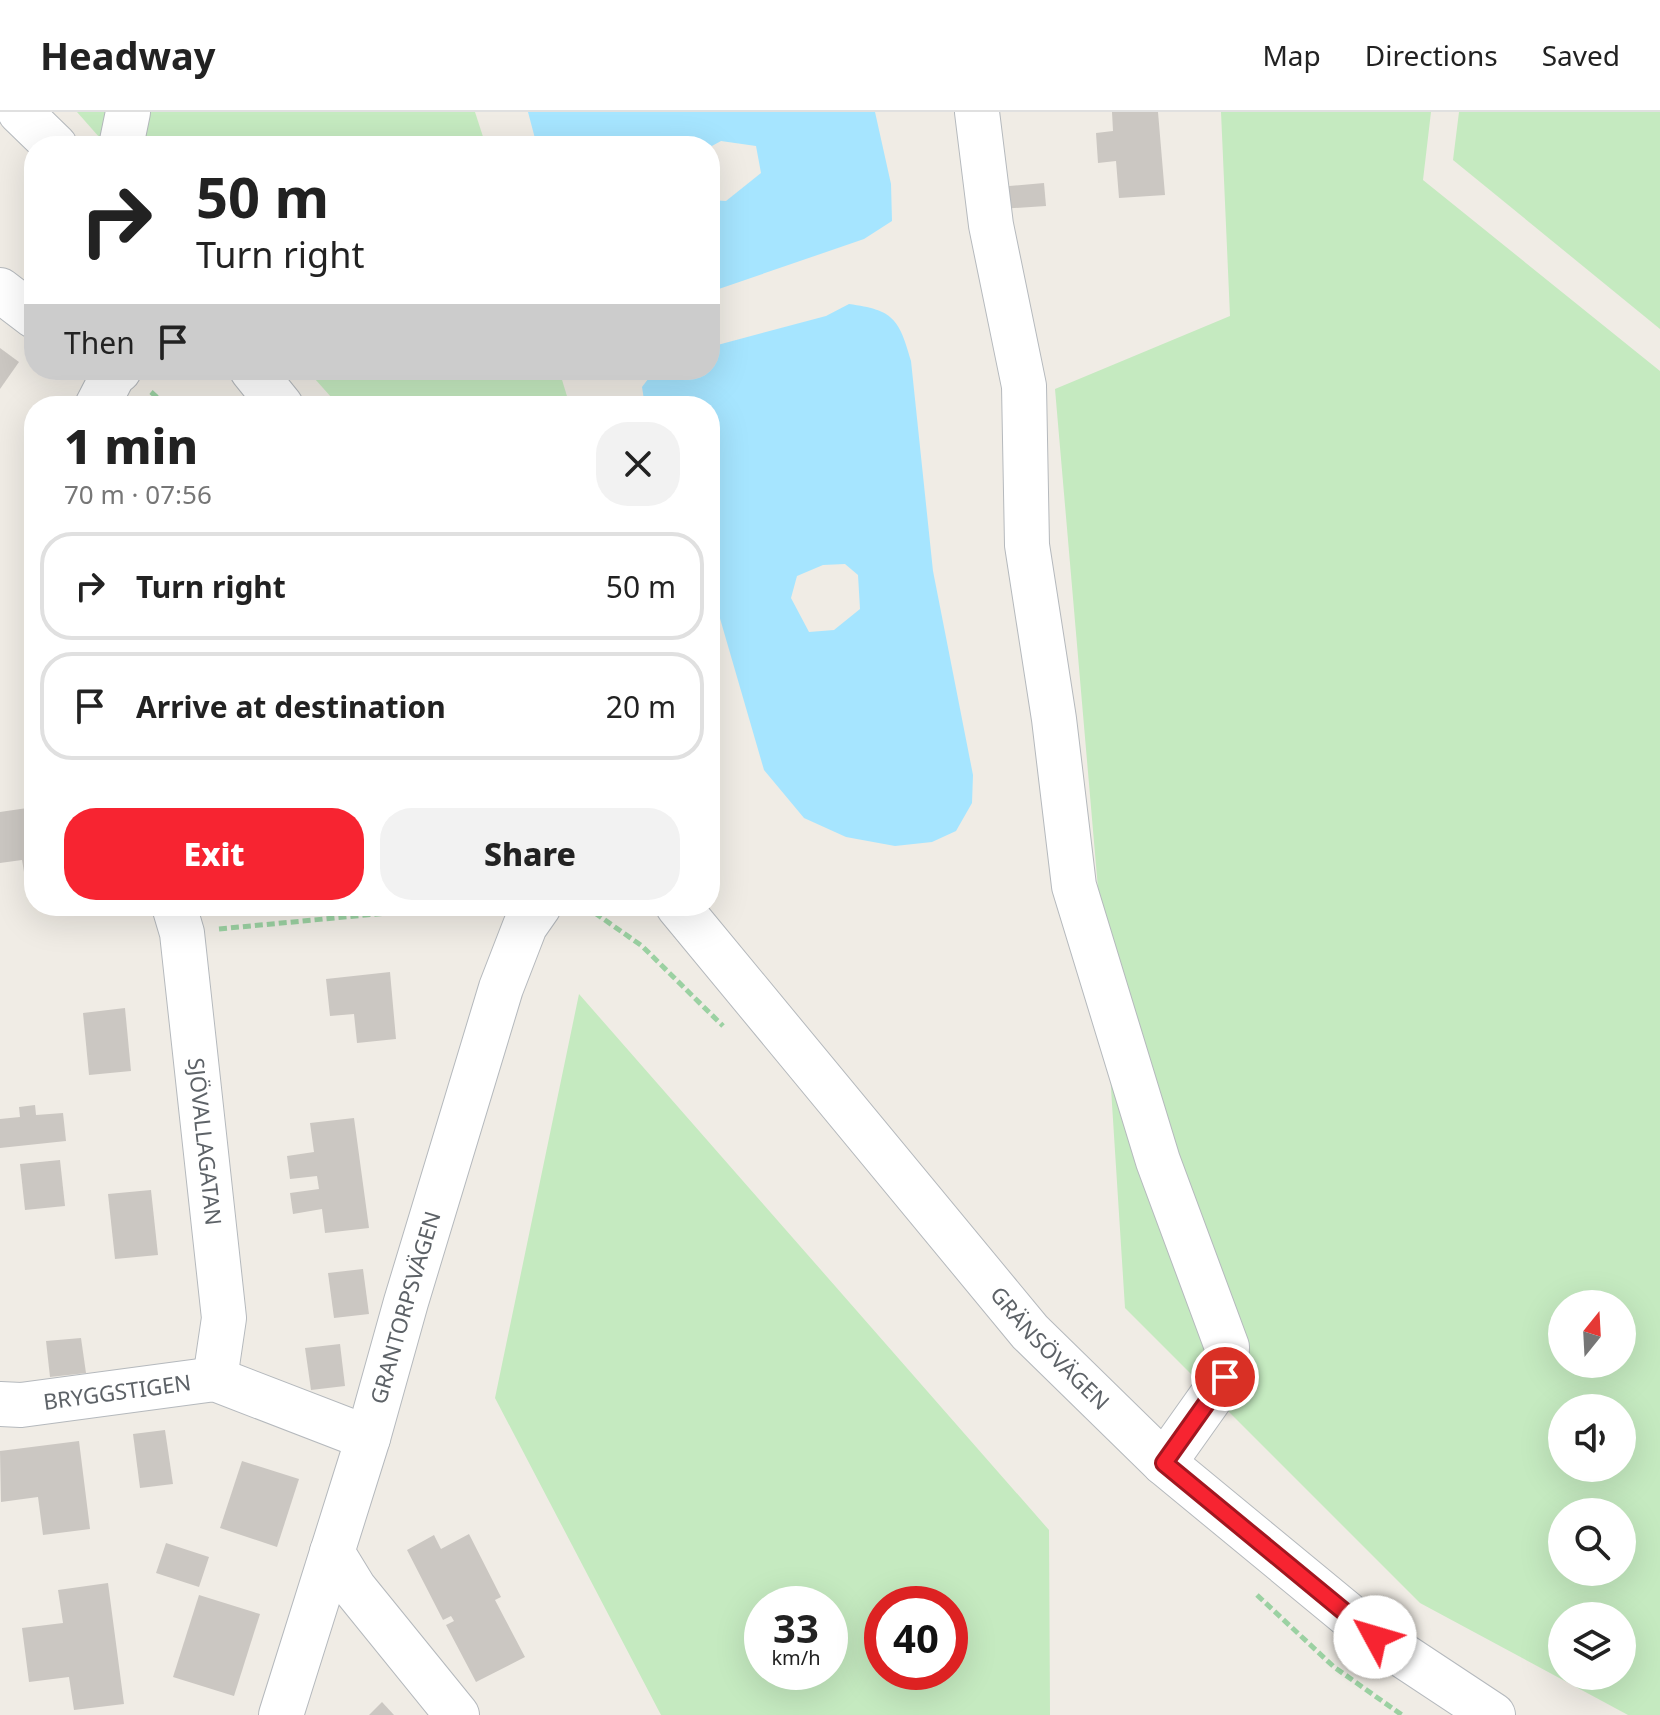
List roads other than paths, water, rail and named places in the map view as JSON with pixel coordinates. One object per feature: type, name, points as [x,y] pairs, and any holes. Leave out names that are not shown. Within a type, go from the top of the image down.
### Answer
[{"type":"street","points":[[20,112],[45,136]]},
{"type":"street","points":[[123,136],[128,112]]},
{"type":"street","points":[[977,112],[991,225],[1024,386],[1027,545],[1054,719],[1074,886],[1158,1161],[1227,1347],[1225,1377],[1164,1463]]},
{"type":"street","points":[[0,290],[24,308]]},
{"type":"street","points":[[260,380],[273,396]]},
{"type":"street","name":"GRANTORPSVÄGEN","points":[[281,1715],[368,1438],[501,988],[525,926],[532,916]]},
{"type":"street","name":"GRÄNSÖVÄGEN","points":[[686,916],[1030,1332],[1164,1463],[1375,1637],[1493,1715]]},
{"type":"street","name":"SJÖVALLAGATAN","points":[[178,920],[224,1318],[215,1379]]},
{"type":"street","name":"BRYGGSTIGEN","points":[[0,1404],[21,1405],[215,1379],[368,1438]]},
{"type":"street","points":[[332,1552],[354,1588],[457,1715]]},
{"type":"water","points":[[528,112],[875,112],[891,184],[892,221],[864,239],[720,289],[720,201],[726,201],[761,173],[756,146],[720,142],[720,136],[534,136]]},
{"type":"water","points":[[849,304],[885,313],[902,335],[911,361],[933,571],[973,775],[972,803],[956,831],[932,842],[895,846],[846,837],[804,818],[764,770],[720,618],[720,396],[643,396],[642,387],[647,380],[720,380],[720,344],[826,316]],"holes":[[[845,564],[858,575],[860,609],[834,630],[809,632],[791,598],[797,576],[823,565]]]}]
